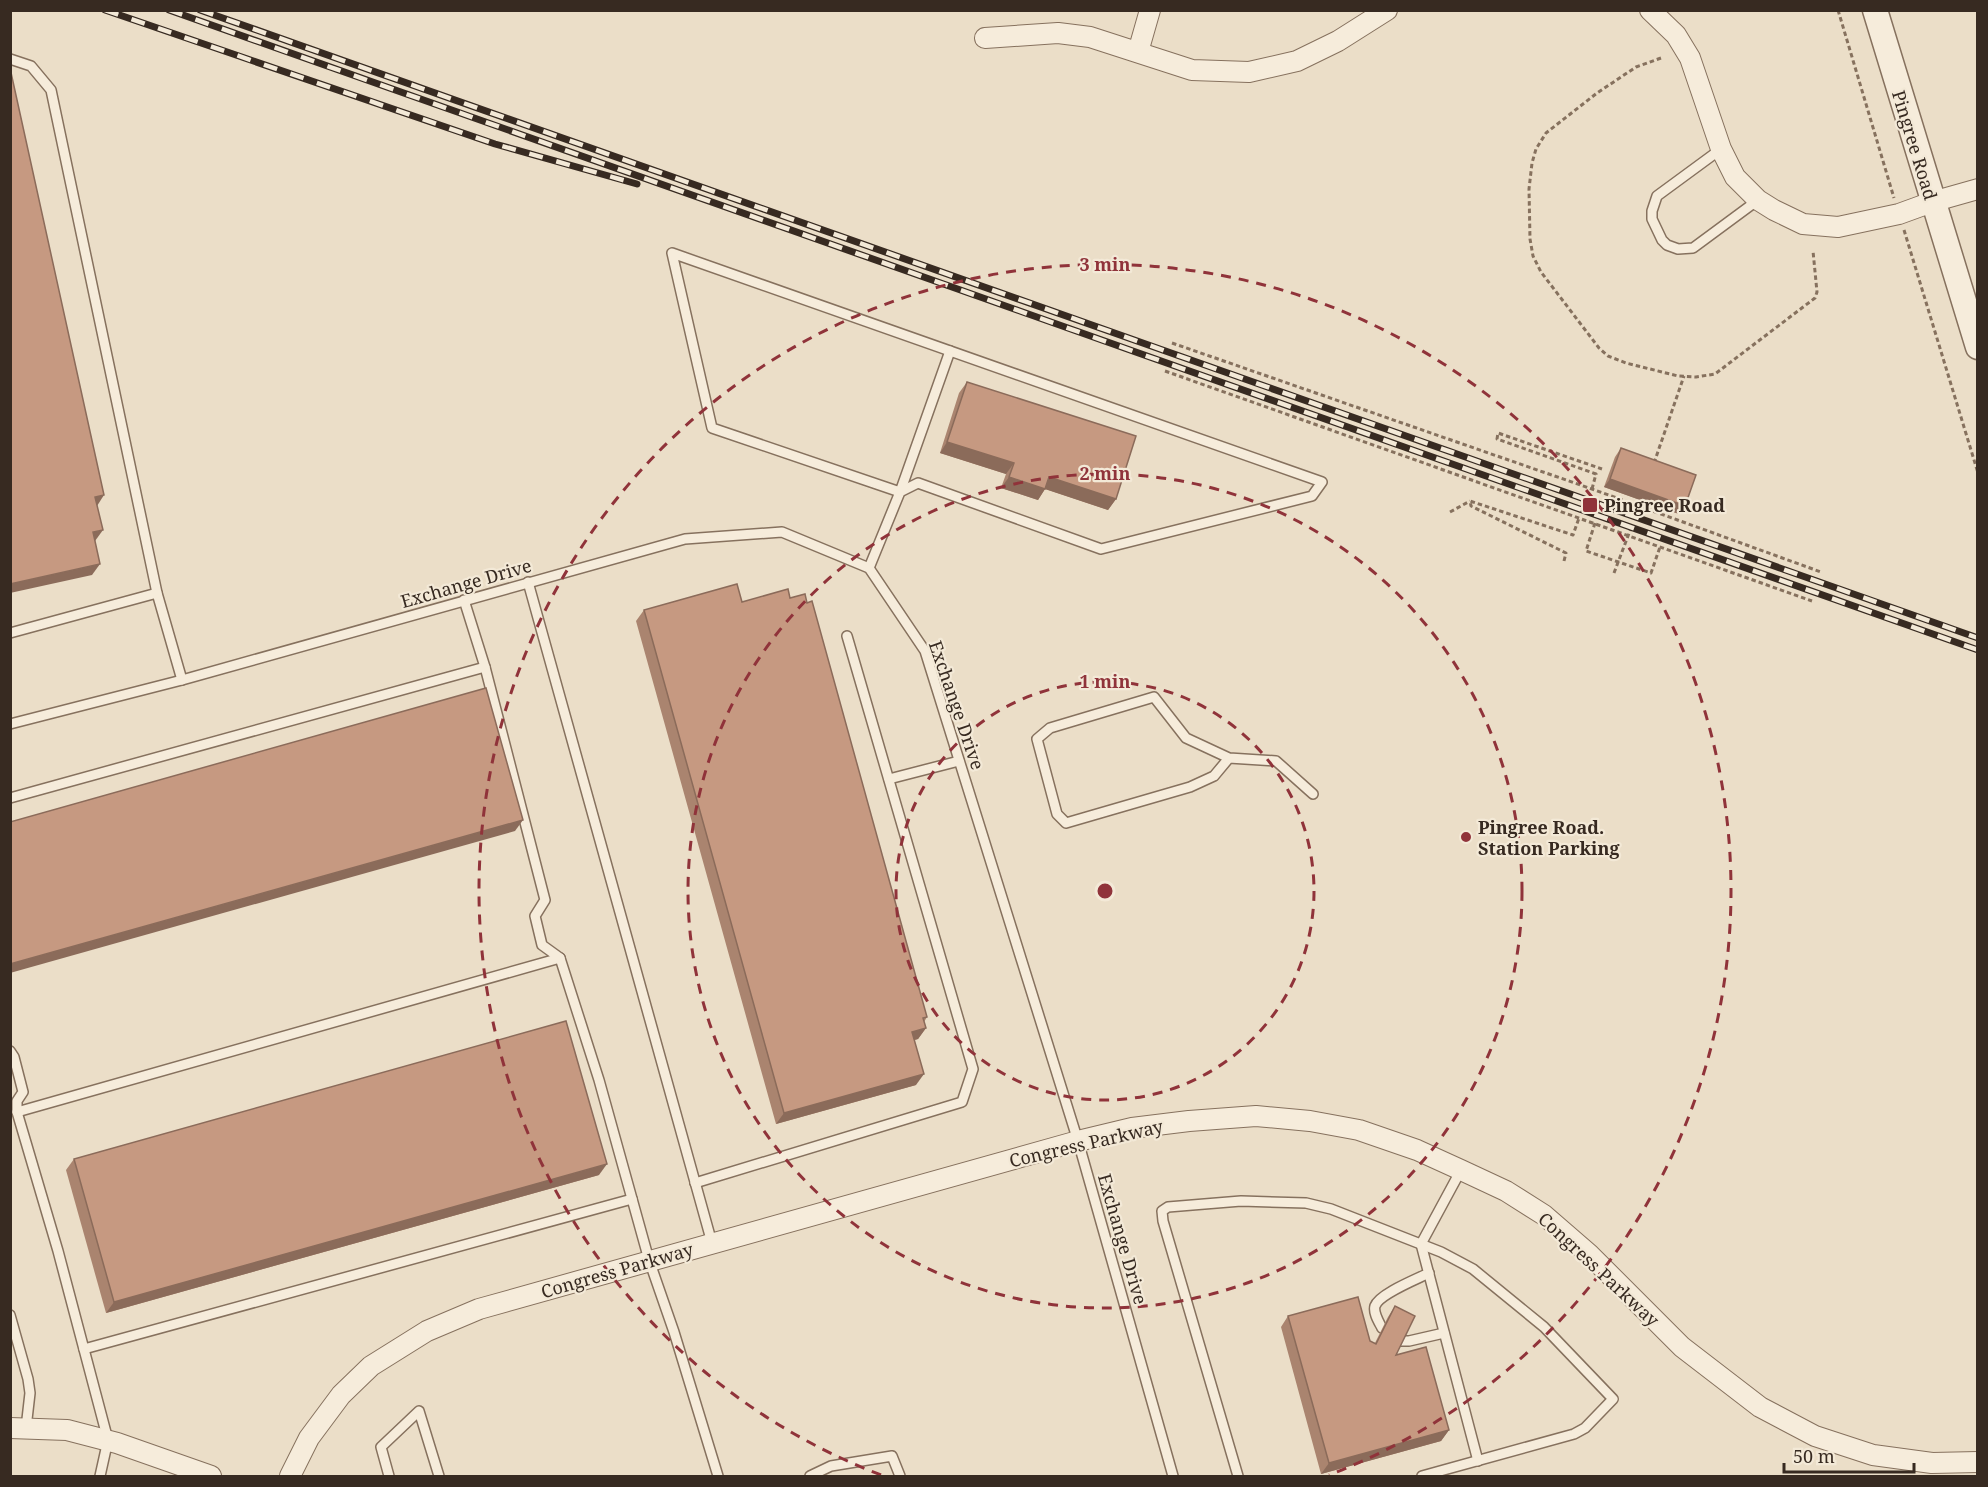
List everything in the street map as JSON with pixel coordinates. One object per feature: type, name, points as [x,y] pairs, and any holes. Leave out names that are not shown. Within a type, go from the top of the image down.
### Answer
[{"type":"street","points":[[1138,52],[1150,10]]},
{"type":"street","points":[[985,38],[1058,33],[1090,37],[1192,70],[1249,72],[1297,61],[1338,41],[1387,10]]},
{"type":"street","points":[[1650,10],[1676,35],[1690,58],[1721,149],[1735,177],[1758,200],[1790,218],[1803,224],[1818,226],[1853,225],[1899,214],[1977,189]]},
{"type":"street","name":"Pingree Road","points":[[1875,10],[1977,347]]},
{"type":"street","name":"Congress Parkway","points":[[290,1476],[309,1438],[341,1395],[371,1366],[427,1331],[479,1309],[1078,1141],[1132,1128],[1188,1120],[1256,1116],[1311,1121],[1359,1130],[1417,1150],[1506,1191],[1544,1215],[1588,1254],[1682,1347],[1760,1407],[1815,1436],[1873,1455],[1932,1463],[1977,1462]]},
{"type":"street","points":[[18,1428],[67,1430],[108,1440],[211,1476]]},
{"type":"lane","points":[[10,59],[31,66],[51,90],[157,593],[183,680]]},
{"type":"lane","points":[[1721,149],[1657,196],[1652,211],[1662,240],[1667,245],[1678,249],[1693,248],[1758,200]]},
{"type":"lane","points":[[672,253],[1322,482],[1312,496],[1101,549],[918,483],[900,492],[712,428],[672,253]]},
{"type":"lane","points":[[869,568],[900,492],[950,351]]},
{"type":"lane","name":"Exchange Drive","points":[[10,724],[183,680],[685,539],[782,532],[869,568],[925,651],[1078,1141],[1173,1476]]},
{"type":"lane","points":[[528,582],[712,1243]]},
{"type":"lane","points":[[10,633],[157,593]]},
{"type":"lane","points":[[464,600],[485,667],[546,900],[535,916],[542,945],[560,958],[599,1080],[649,1260],[674,1332],[718,1476]]},
{"type":"lane","points":[[695,1183],[962,1102],[973,1069],[847,636]]},
{"type":"lane","points":[[10,798],[485,667]]},
{"type":"lane","points":[[1229,758],[1214,776],[1190,787],[1066,823],[1057,814],[1037,740],[1050,728],[1154,697],[1186,738],[1229,758],[1276,761],[1313,794]]},
{"type":"lane","points":[[889,779],[959,761]]},
{"type":"lane","points":[[17,1112],[560,958]]},
{"type":"lane","points":[[10,1051],[23,1092],[17,1101],[17,1112],[58,1251],[108,1440],[100,1476]]},
{"type":"lane","points":[[1461,1170],[1421,1244],[1478,1461]]},
{"type":"lane","points":[[84,1349],[632,1199]]},
{"type":"lane","points":[[1238,1476],[1169,1244],[1162,1211],[1168,1207],[1232,1201],[1306,1203],[1331,1209],[1441,1252],[1473,1269],[1544,1328],[1613,1399],[1585,1428],[1574,1434],[1422,1476]]},
{"type":"lane","points":[[1382,1328],[1375,1314],[1375,1306],[1381,1298],[1429,1273]]},
{"type":"lane","points":[[10,1315],[30,1393],[18,1428]]},
{"type":"lane","points":[[1401,1341],[1444,1333]]},
{"type":"lane","points":[[389,1476],[381,1447],[419,1411],[439,1476]]},
{"type":"lane","points":[[810,1476],[831,1466],[892,1456],[900,1476]]},
{"type":"path","points":[[1838,10],[1977,473]]},
{"type":"path","points":[[1661,58],[1636,67],[1597,93],[1546,133],[1536,149],[1532,163],[1528,189],[1533,256],[1541,272],[1603,352],[1626,363],[1684,376],[1715,374],[1811,302],[1817,292],[1813,251]]},
{"type":"path","points":[[1172,343],[1592,489],[1821,572]]},
{"type":"path","points":[[1165,370],[1812,601]]},
{"type":"path","points":[[1653,468],[1684,376]]},
{"type":"path","points":[[1592,489],[1596,474],[1497,439],[1498,433],[1602,469]]},
{"type":"path","points":[[1604,494],[1607,485]]},
{"type":"path","points":[[1450,512],[1470,501],[1573,535],[1579,518]]},
{"type":"path","points":[[1470,501],[1471,506],[1566,553],[1564,561]]},
{"type":"path","points":[[1671,517],[1674,510]]},
{"type":"path","points":[[1595,524],[1586,551],[1651,573],[1660,547]]},
{"type":"path","points":[[1614,573],[1631,528]]},
{"type":"building","points":[[10,68],[104,495],[95,497],[103,530],[93,532],[100,564],[10,584]]},
{"type":"building","points":[[967,382],[1136,436],[1116,499],[1049,477],[1045,489],[1009,477],[1014,463],[947,442]]},
{"type":"building","name":"Pingree Road","points":[[1621,448],[1696,475],[1685,506],[1610,479]]},
{"type":"building","points":[[737,584],[742,602],[788,589],[790,598],[805,594],[807,603],[812,601],[927,1017],[923,1018],[926,1028],[912,1032],[924,1074],[784,1113],[644,610]]},
{"type":"building","points":[[486,688],[523,820],[10,964],[10,822]]},
{"type":"building","points":[[566,1021],[607,1164],[114,1302],[74,1159]]},
{"type":"building","points":[[1358,1297],[1370,1341],[1376,1344],[1395,1306],[1415,1316],[1396,1355],[1426,1347],[1449,1430],[1329,1463],[1288,1316]]},
{"type":"railway","points":[[105,10],[495,144],[637,184]]},
{"type":"railway","points":[[169,10],[1978,650]]},
{"type":"railway","points":[[200,10],[1978,638]]},
{"type":"place","name":"Pingree Road","points":[[1590,505]]},
{"type":"place","name":"Pingree Road. Station Parking","points":[[1466,837]]}]
